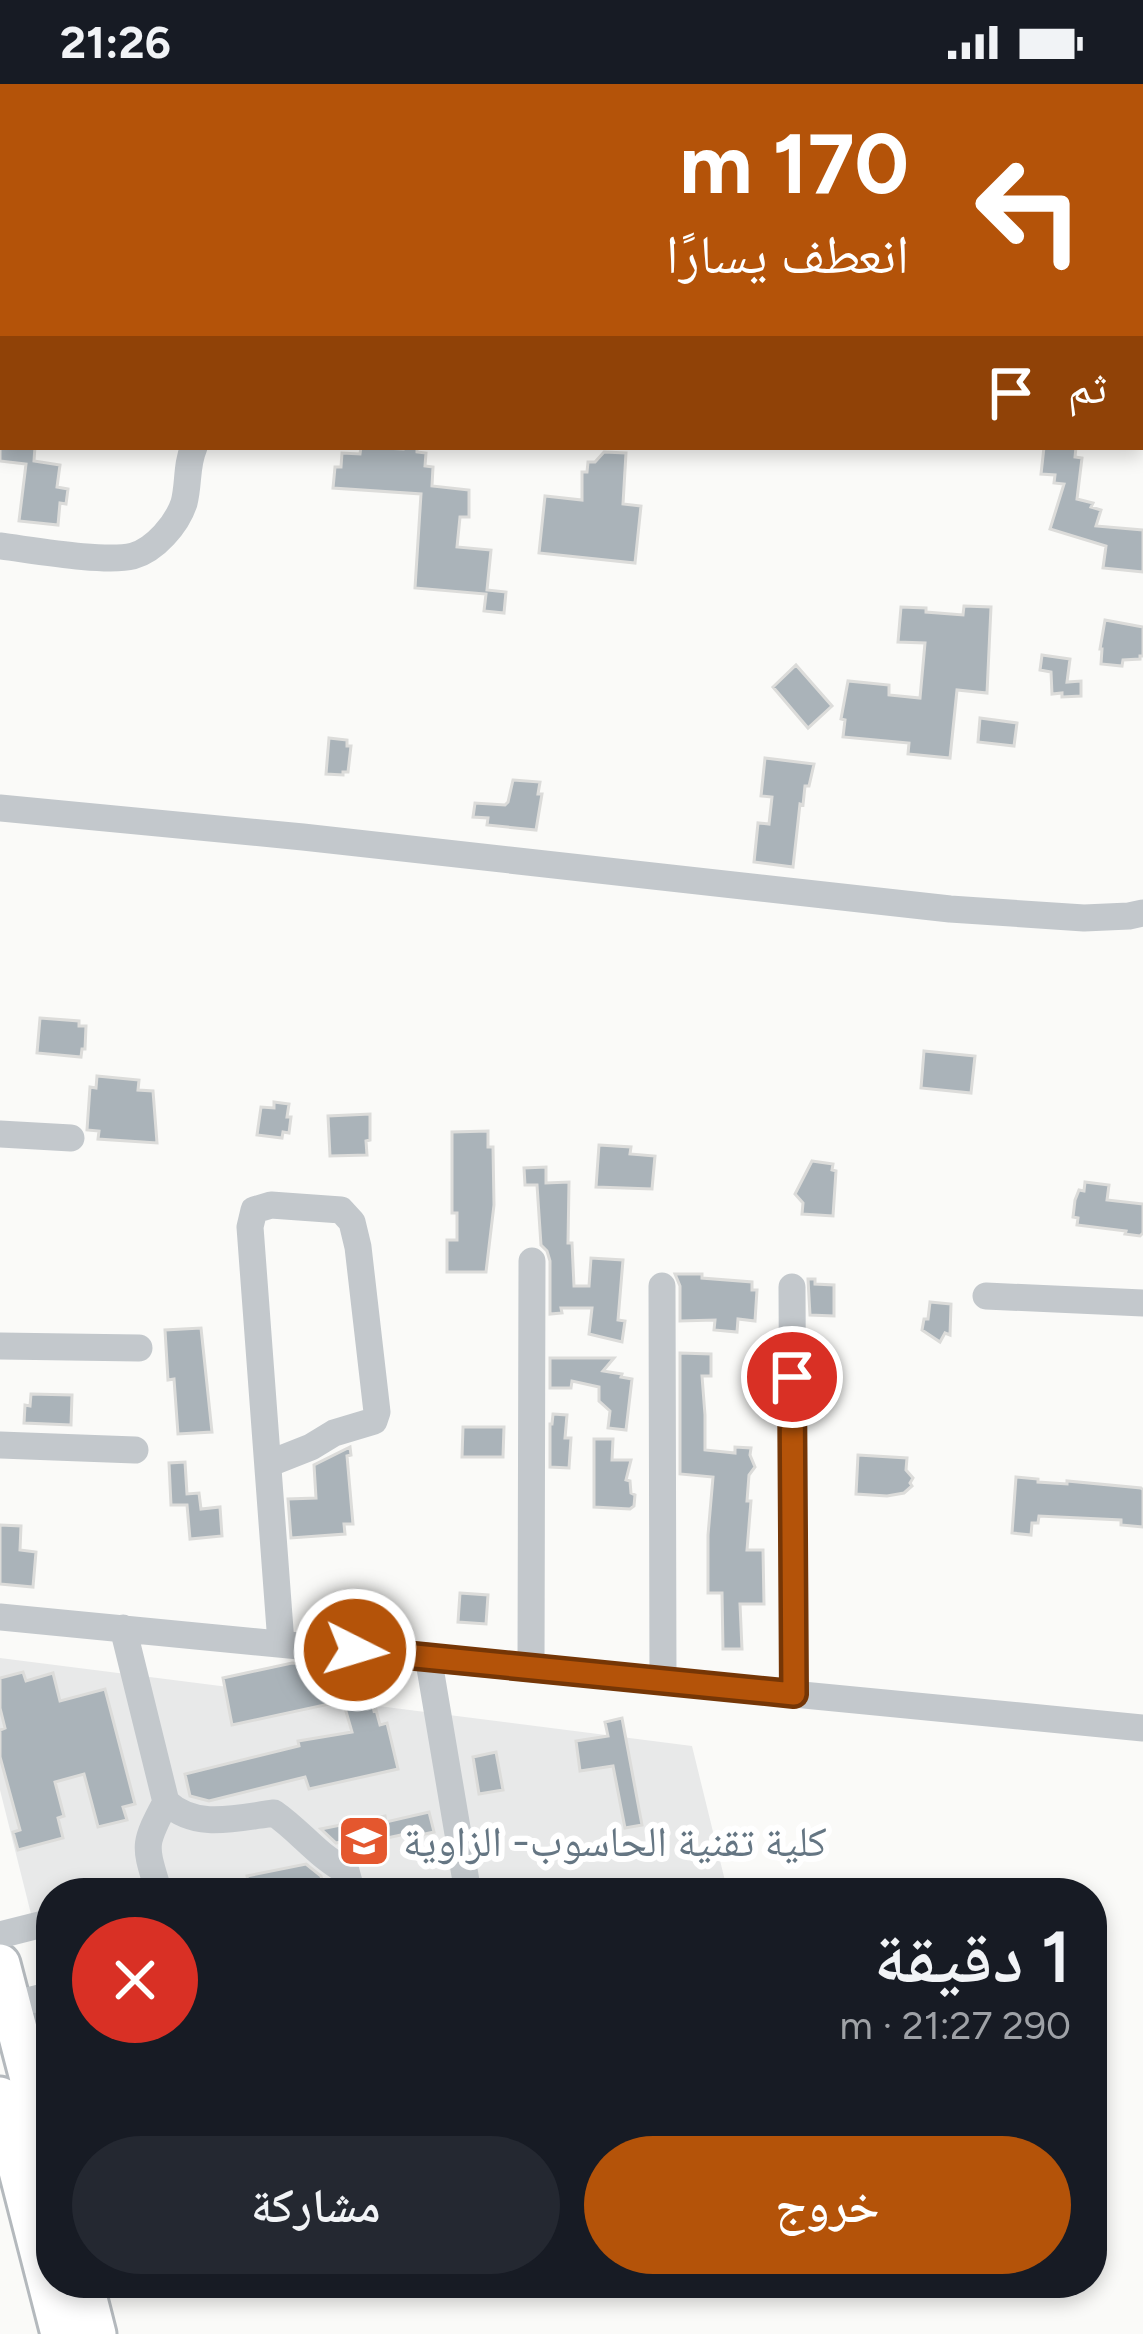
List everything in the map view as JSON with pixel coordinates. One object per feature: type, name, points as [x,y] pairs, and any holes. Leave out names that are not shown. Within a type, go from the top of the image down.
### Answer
[{"type":"highway","points":[[0,1964],[36,2101]]},
{"type":"highway","points":[[0,2097],[36,2237]]},
{"type":"highway","points":[[52,2298],[61,2334]]},
{"type":"highway","points":[[87,2298],[96,2334]]},
{"type":"street","points":[[0,546],[109,558],[136,556],[170,531],[183,504],[192,450]]},
{"type":"street","points":[[0,808],[950,909],[1084,918],[1143,913]]},
{"type":"street","points":[[0,1134],[71,1138]]},
{"type":"street","points":[[268,1464],[334,1433],[374,1421],[358,1247],[352,1222],[341,1210],[271,1205],[254,1210],[250,1227],[281,1643]]},
{"type":"street","points":[[531,1668],[532,1261]]},
{"type":"street","points":[[662,1286],[663,1681]]},
{"type":"street","points":[[792,1287],[794,1694]]},
{"type":"street","points":[[986,1296],[1143,1303]]},
{"type":"street","points":[[0,1346],[139,1348]]},
{"type":"street","points":[[0,1445],[135,1450]]},
{"type":"street","points":[[0,1617],[1143,1728]]},
{"type":"street","points":[[123,1628],[166,1802],[179,1814],[207,1821],[274,1813],[325,1859],[346,1871],[348,1878]]},
{"type":"street","points":[[428,1656],[466,1878]]},
{"type":"street","points":[[156,1878],[147,1841],[166,1802]]},
{"type":"street","points":[[0,1935],[36,1926]]},
{"type":"street","points":[[11,2005],[36,1999]]},
{"type":"shaded area","name":"كلية تقنية الحاسوب- الزاوية","points":[[0,1658],[692,1746],[724,1878],[36,1878],[36,1934],[0,1790]]},
{"type":"building","points":[[0,450],[35,450],[34,461],[60,465],[57,487],[68,489],[66,504],[60,503],[58,525],[19,521],[26,464],[0,461]]},
{"type":"building","points":[[361,450],[417,450],[426,453],[425,466],[433,467],[432,486],[469,490],[469,517],[460,517],[457,547],[491,550],[487,590],[506,592],[504,613],[484,611],[486,594],[415,588],[421,494],[333,488],[342,453],[360,454]]},
{"type":"building","points":[[1044,450],[1076,450],[1075,457],[1082,458],[1077,499],[1101,510],[1096,526],[1143,530],[1143,572],[1103,568],[1106,546],[1050,529],[1064,484],[1054,483],[1055,475],[1041,474]]},
{"type":"building","points":[[604,452],[626,453],[623,504],[641,506],[635,563],[539,553],[545,496],[582,500],[582,472]]},
{"type":"building","points":[[964,606],[991,607],[987,693],[957,690],[950,758],[908,754],[909,743],[843,737],[848,681],[889,685],[889,695],[920,698],[925,643],[898,642],[901,607],[963,615]]},
{"type":"building","points":[[1105,620],[1143,627],[1140,659],[1123,660],[1122,666],[1101,664]]},
{"type":"building","points":[[1042,655],[1070,659],[1067,682],[1081,681],[1081,696],[1052,694],[1051,672],[1040,670]]},
{"type":"building","points":[[796,665],[832,706],[808,728],[773,687]]},
{"type":"building","points":[[980,718],[1017,723],[1014,746],[978,742]]},
{"type":"building","points":[[329,738],[347,740],[351,746],[348,772],[343,775],[326,774]]},
{"type":"building","points":[[765,758],[814,764],[800,804],[793,867],[754,862],[758,823],[769,824],[772,797],[761,796]]},
{"type":"building","points":[[513,780],[540,782],[536,830],[487,825],[488,818],[473,817],[475,803],[505,805]]},
{"type":"building","points":[[40,1018],[79,1021],[79,1026],[86,1026],[81,1057],[37,1053]]},
{"type":"building","points":[[924,1051],[975,1056],[971,1093],[921,1088]]},
{"type":"building","points":[[97,1076],[139,1080],[138,1090],[153,1091],[157,1143],[98,1139],[99,1131],[87,1130],[90,1087],[96,1088]]},
{"type":"building","points":[[274,1102],[289,1104],[289,1133],[283,1132],[282,1138],[257,1135],[261,1107],[274,1108]]},
{"type":"building","points":[[370,1114],[367,1155],[330,1156],[328,1116]]},
{"type":"building","points":[[488,1131],[488,1147],[493,1147],[494,1205],[486,1272],[447,1272],[447,1240],[457,1240],[457,1213],[452,1213],[452,1132]]},
{"type":"building","points":[[599,1145],[631,1147],[630,1154],[655,1156],[652,1189],[596,1187]]},
{"type":"building","points":[[812,1161],[833,1164],[836,1171],[833,1216],[802,1214],[803,1203],[795,1194]]},
{"type":"building","points":[[546,1167],[546,1183],[569,1182],[568,1243],[572,1243],[574,1286],[589,1286],[591,1258],[623,1260],[618,1320],[625,1321],[622,1342],[589,1334],[592,1308],[561,1308],[562,1313],[550,1314],[550,1261],[541,1245],[537,1185],[525,1185],[524,1168]]},
{"type":"building","points":[[1085,1182],[1109,1185],[1107,1200],[1143,1204],[1143,1233],[1077,1225],[1075,1200]]},
{"type":"building","points":[[675,1274],[752,1282],[752,1290],[757,1290],[755,1321],[738,1319],[737,1332],[714,1330],[715,1320],[680,1321],[680,1286]]},
{"type":"building","points":[[808,1279],[834,1285],[834,1316],[810,1315]]},
{"type":"building","points":[[930,1302],[951,1304],[950,1335],[945,1333],[940,1342],[922,1330]]},
{"type":"building","points":[[201,1328],[212,1432],[178,1434],[165,1330]]},
{"type":"building","points":[[680,1353],[711,1354],[711,1376],[702,1376],[705,1450],[735,1453],[735,1447],[751,1448],[755,1467],[749,1475],[747,1550],[763,1550],[764,1604],[740,1604],[742,1649],[723,1649],[722,1593],[708,1593],[713,1477],[680,1474]]},
{"type":"building","points":[[550,1358],[614,1358],[603,1371],[632,1379],[626,1430],[608,1428],[610,1411],[599,1401],[599,1387],[572,1381],[571,1388],[550,1388]]},
{"type":"building","points":[[31,1394],[72,1395],[71,1425],[24,1423]]},
{"type":"building","points":[[553,1414],[567,1415],[569,1468],[550,1467]]},
{"type":"building","points":[[463,1427],[504,1427],[503,1457],[462,1457]]},
{"type":"building","points":[[594,1439],[613,1439],[612,1460],[631,1460],[626,1480],[635,1495],[630,1509],[594,1507]]},
{"type":"building","points":[[350,1447],[353,1524],[344,1524],[345,1534],[291,1538],[288,1499],[316,1498],[314,1465]]},
{"type":"building","points":[[858,1455],[907,1458],[912,1486],[887,1496],[856,1494]]},
{"type":"building","points":[[185,1462],[187,1494],[199,1493],[201,1509],[220,1507],[222,1536],[190,1539],[187,1505],[171,1505],[169,1463]]},
{"type":"building","points":[[1016,1477],[1141,1488],[1143,1527],[1121,1525],[1121,1520],[1039,1516],[1038,1523],[1032,1523],[1031,1535],[1012,1533]]},
{"type":"building","points":[[0,1525],[21,1526],[20,1550],[36,1552],[33,1587],[0,1584]]},
{"type":"building","points":[[460,1593],[488,1595],[486,1624],[458,1622]]},
{"type":"building","points":[[292,1663],[364,1670],[380,1725],[387,1723],[398,1769],[309,1789],[305,1777],[209,1801],[190,1796],[185,1774],[299,1746],[298,1741],[352,1732],[343,1701],[232,1725],[223,1678]]},
{"type":"building","points":[[23,1672],[26,1681],[53,1673],[60,1701],[105,1689],[135,1804],[123,1807],[127,1820],[98,1827],[84,1774],[55,1782],[64,1816],[58,1818],[63,1838],[18,1850],[13,1832],[20,1830],[0,1757],[0,1730],[5,1728],[0,1678]]},
{"type":"building","points":[[622,1718],[642,1825],[625,1828],[613,1766],[580,1771],[576,1741],[608,1736],[605,1722]]},
{"type":"building","points":[[496,1752],[503,1790],[479,1794],[473,1757]]},
{"type":"building","points":[[429,1812],[434,1832],[411,1837],[410,1833],[350,1846],[349,1840],[336,1843],[321,1829],[385,1816],[386,1822]]},
{"type":"building","points":[[306,1864],[321,1878],[247,1878]]},
{"type":"place","name":"كلية تقنية الحاسوب- الزاوية","points":[[364,1841]]},
{"type":"route","points":[[355,1650],[794,1694],[792,1377]]}]
